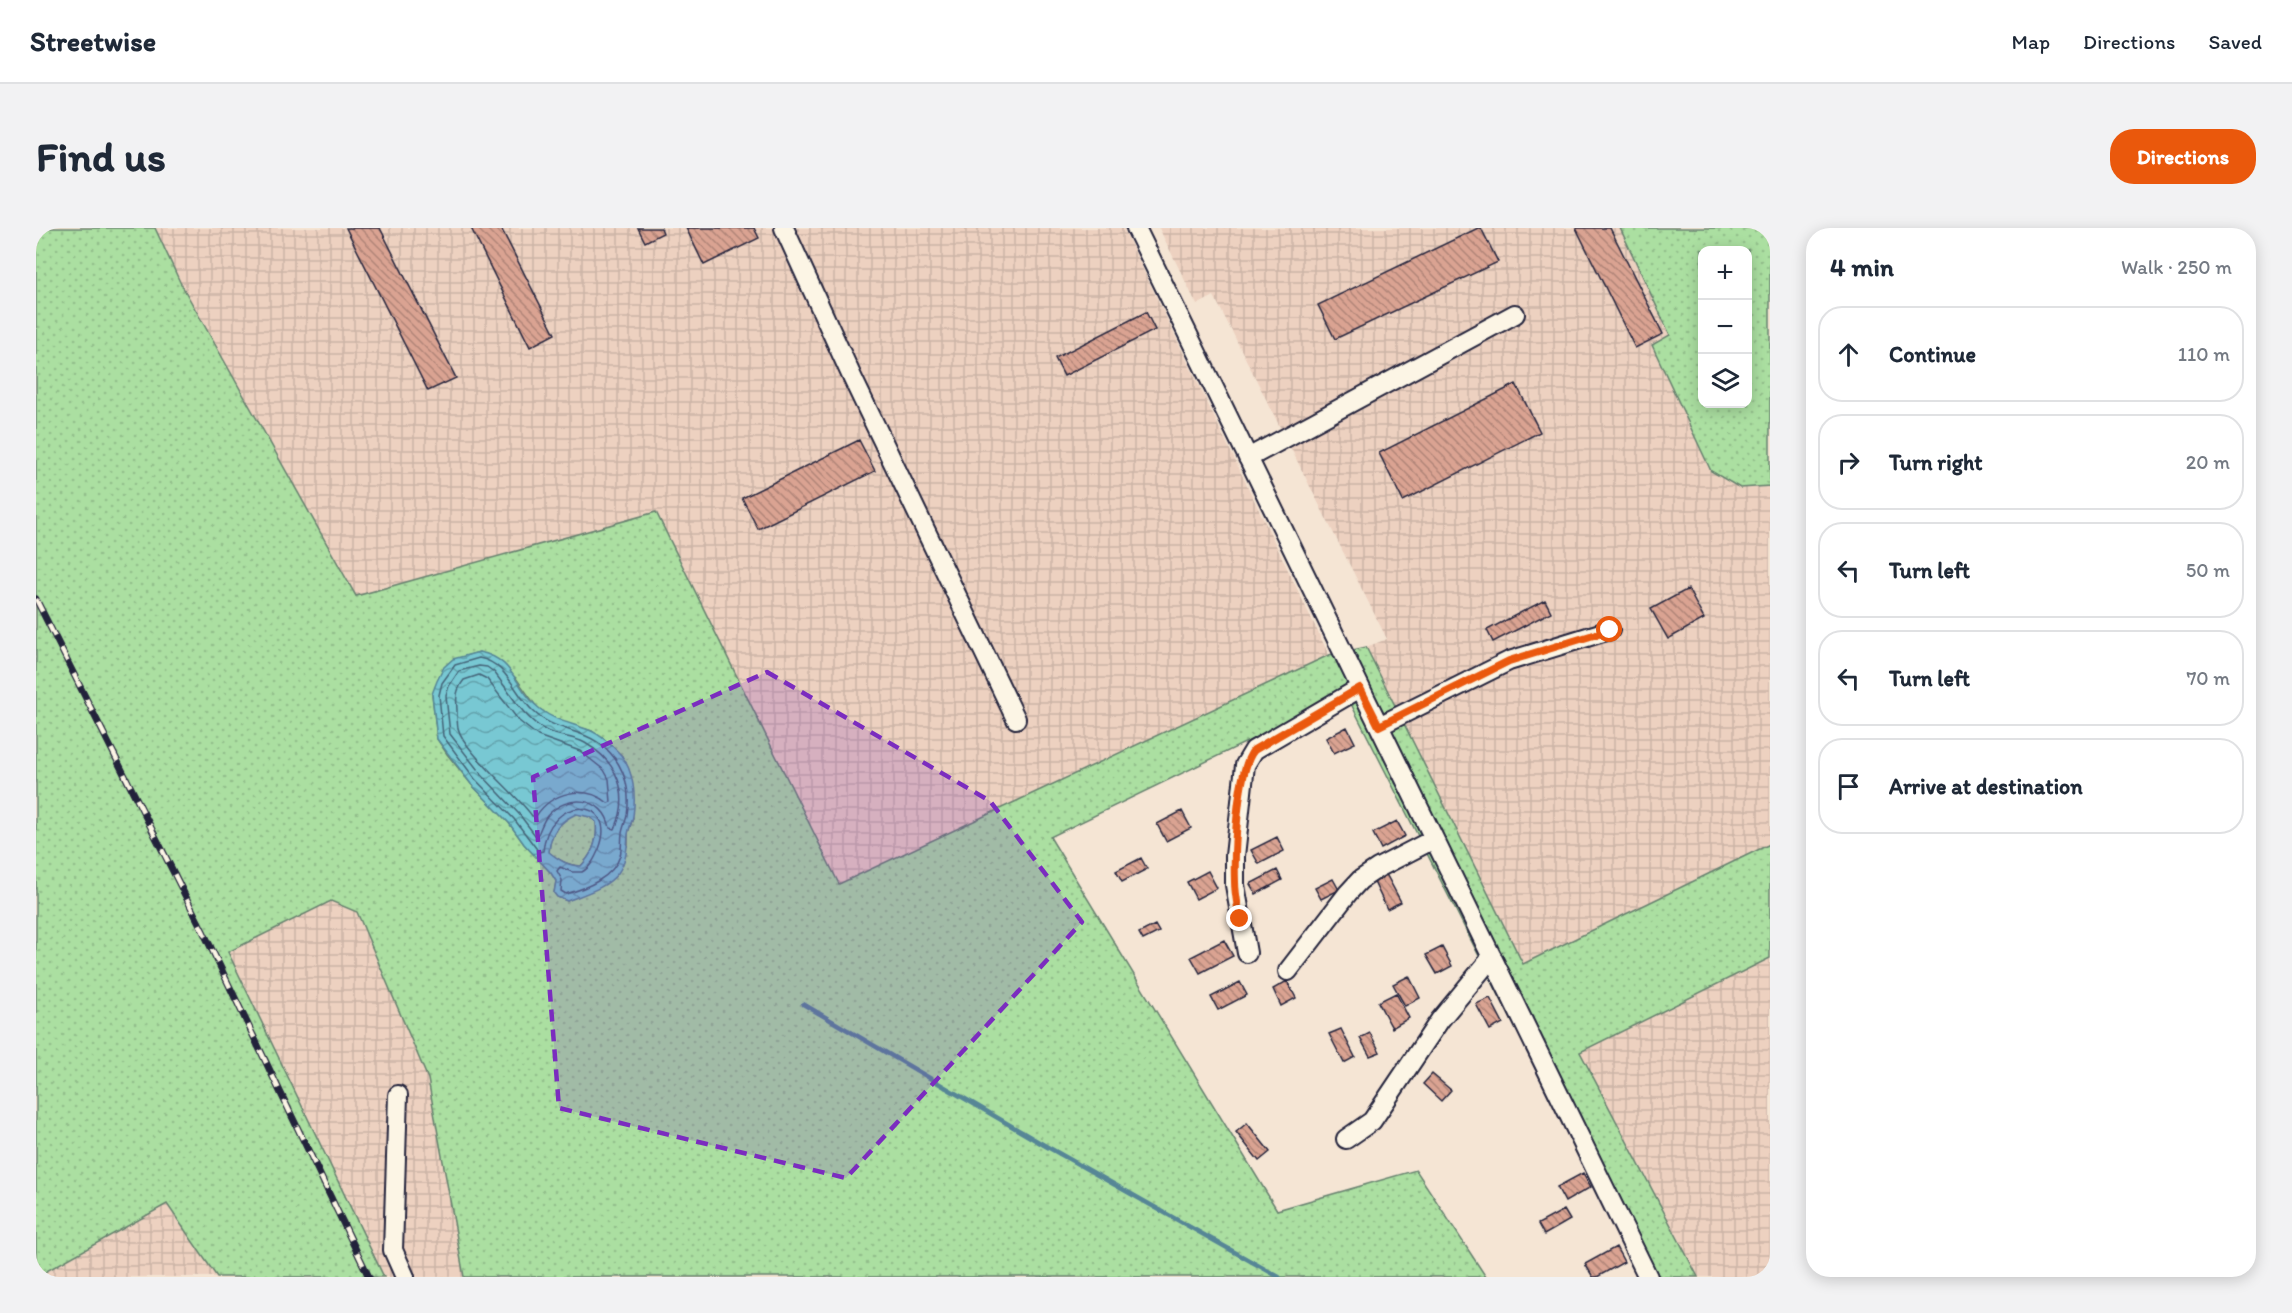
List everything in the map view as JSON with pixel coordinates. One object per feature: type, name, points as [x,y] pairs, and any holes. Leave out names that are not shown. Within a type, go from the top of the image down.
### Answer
[{"type":"street","points":[[784,228],[853,379],[1016,719]]},
{"type":"street","points":[[1136,228],[1648,1277]]},
{"type":"street","points":[[1248,458],[1515,315]]},
{"type":"street","points":[[1379,726],[1509,661],[1610,630]]},
{"type":"street","points":[[1247,953],[1235,885],[1235,856],[1245,765],[1248,756],[1254,750],[1360,688]]},
{"type":"street","points":[[1288,971],[1360,880],[1434,839]]},
{"type":"street","points":[[1346,1139],[1372,1121],[1440,1020],[1492,957]]},
{"type":"street","points":[[398,1095],[393,1250],[405,1277]]},
{"type":"highlighted area","points":[[767,672],[990,801],[1082,922],[846,1178],[559,1108],[533,777]]},
{"type":"shaded area","points":[[155,228],[1123,228],[1329,655],[839,884],[656,512],[356,596],[180,282]]},
{"type":"shaded area","points":[[1159,228],[1620,228],[1671,335],[1653,345],[1740,488],[1770,486],[1770,844],[1523,964],[1366,647],[1387,639],[1214,296],[1197,305]]},
{"type":"shaded area","points":[[331,901],[357,912],[428,1079],[464,1277],[384,1277],[227,952]]},
{"type":"shaded area","points":[[1770,958],[1770,1277],[1698,1277],[1580,1052]]},
{"type":"shaded area","points":[[167,1204],[217,1277],[37,1277]]},
{"type":"green space","points":[[36,228],[155,228],[180,282],[356,596],[656,512],[839,884],[1329,655],[1366,647],[1523,964],[1770,844],[1770,958],[1580,1052],[1698,1277],[1642,1277],[1346,694],[1050,837],[1277,1210],[1416,1170],[1486,1277],[464,1277],[428,1079],[357,912],[331,901],[228,952],[384,1277],[217,1277],[167,1204],[36,1277]],"holes":[[[479,652],[516,678],[536,706],[552,719],[592,731],[622,756],[633,818],[628,833],[628,845],[590,891],[567,901],[557,897],[554,893],[556,881],[551,873],[524,844],[509,823],[471,784],[437,739],[432,694],[466,656]]]},
{"type":"green space","points":[[1620,228],[1770,228],[1770,486],[1740,488],[1711,471],[1652,345],[1670,335]]},
{"type":"green space","points":[[576,813],[590,817],[596,822],[594,846],[581,866],[568,864],[549,853],[556,829],[564,820]]},
{"type":"water","points":[[479,652],[500,661],[540,709],[557,719],[593,732],[621,755],[631,776],[634,809],[623,863],[618,873],[608,883],[567,901],[557,897],[554,893],[556,881],[551,873],[524,844],[509,823],[471,784],[437,739],[432,694],[444,667],[453,659]],"holes":[[[576,814],[590,817],[596,822],[595,840],[592,851],[581,866],[564,862],[549,852],[551,839],[556,829],[565,821]]]},
{"type":"building","points":[[346,228],[380,228],[456,378],[428,391]]},
{"type":"building","points":[[471,228],[501,228],[555,334],[530,347]]},
{"type":"building","points":[[638,228],[661,228],[663,233],[645,242]]},
{"type":"building","points":[[686,228],[754,228],[759,238],[704,265]]},
{"type":"building","points":[[1481,228],[1498,262],[1335,339],[1318,305]]},
{"type":"building","points":[[1576,228],[1610,228],[1663,334],[1635,348]]},
{"type":"building","points":[[1146,312],[1155,330],[1064,376],[1055,358]]},
{"type":"building","points":[[1516,384],[1540,432],[1403,501],[1379,453]]},
{"type":"building","points":[[859,440],[875,471],[758,529],[742,498]]},
{"type":"building","points":[[1688,589],[1704,619],[1668,639],[1651,609]]},
{"type":"building","points":[[1545,600],[1551,612],[1493,642],[1487,630]]},
{"type":"building","points":[[1347,727],[1355,743],[1334,753],[1326,738]]},
{"type":"building","points":[[1182,811],[1191,828],[1166,841],[1157,824]]},
{"type":"building","points":[[1397,821],[1405,836],[1381,849],[1373,833]]},
{"type":"building","points":[[1277,837],[1284,851],[1259,864],[1251,850]]},
{"type":"building","points":[[1141,858],[1147,869],[1122,882],[1116,871]]},
{"type":"building","points":[[1277,870],[1282,880],[1256,894],[1250,884]]},
{"type":"building","points":[[1208,871],[1217,888],[1196,899],[1187,882]]},
{"type":"building","points":[[1386,874],[1401,902],[1387,909],[1373,880]]},
{"type":"building","points":[[1333,879],[1339,890],[1321,899],[1315,888]]},
{"type":"building","points":[[1155,925],[1159,932],[1143,940],[1139,933]]},
{"type":"building","points":[[1224,940],[1233,956],[1200,973],[1191,957]]},
{"type":"building","points":[[1442,947],[1452,966],[1437,974],[1426,955]]},
{"type":"building","points":[[1409,976],[1420,998],[1405,1006],[1393,984]]},
{"type":"building","points":[[1287,981],[1296,998],[1281,1006],[1273,989]]},
{"type":"building","points":[[1240,982],[1247,995],[1218,1010],[1211,997]]},
{"type":"building","points":[[1396,993],[1409,1018],[1392,1028],[1378,1002]]},
{"type":"building","points":[[1490,998],[1503,1023],[1490,1030],[1476,1004]]},
{"type":"building","points":[[1341,1029],[1355,1057],[1344,1063],[1329,1034]]},
{"type":"building","points":[[1370,1033],[1380,1052],[1370,1056],[1360,1038]]},
{"type":"building","points":[[1432,1074],[1451,1090],[1441,1101],[1423,1084]]},
{"type":"building","points":[[1247,1123],[1270,1152],[1259,1161],[1236,1132]]},
{"type":"building","points":[[1583,1173],[1591,1187],[1565,1202],[1557,1187]]},
{"type":"building","points":[[1564,1210],[1570,1220],[1544,1235],[1538,1224]]},
{"type":"building","points":[[1616,1247],[1624,1262],[1593,1277],[1585,1264]]},
{"type":"waterway","points":[[803,1004],[1044,1145],[1279,1277]]},
{"type":"railway","points":[[36,599],[203,931],[369,1277]]},
{"type":"route","points":[[1240,919],[1235,885],[1235,856],[1245,765],[1248,756],[1254,750],[1325,706],[1360,688],[1379,726],[1509,661],[1610,630]]}]
